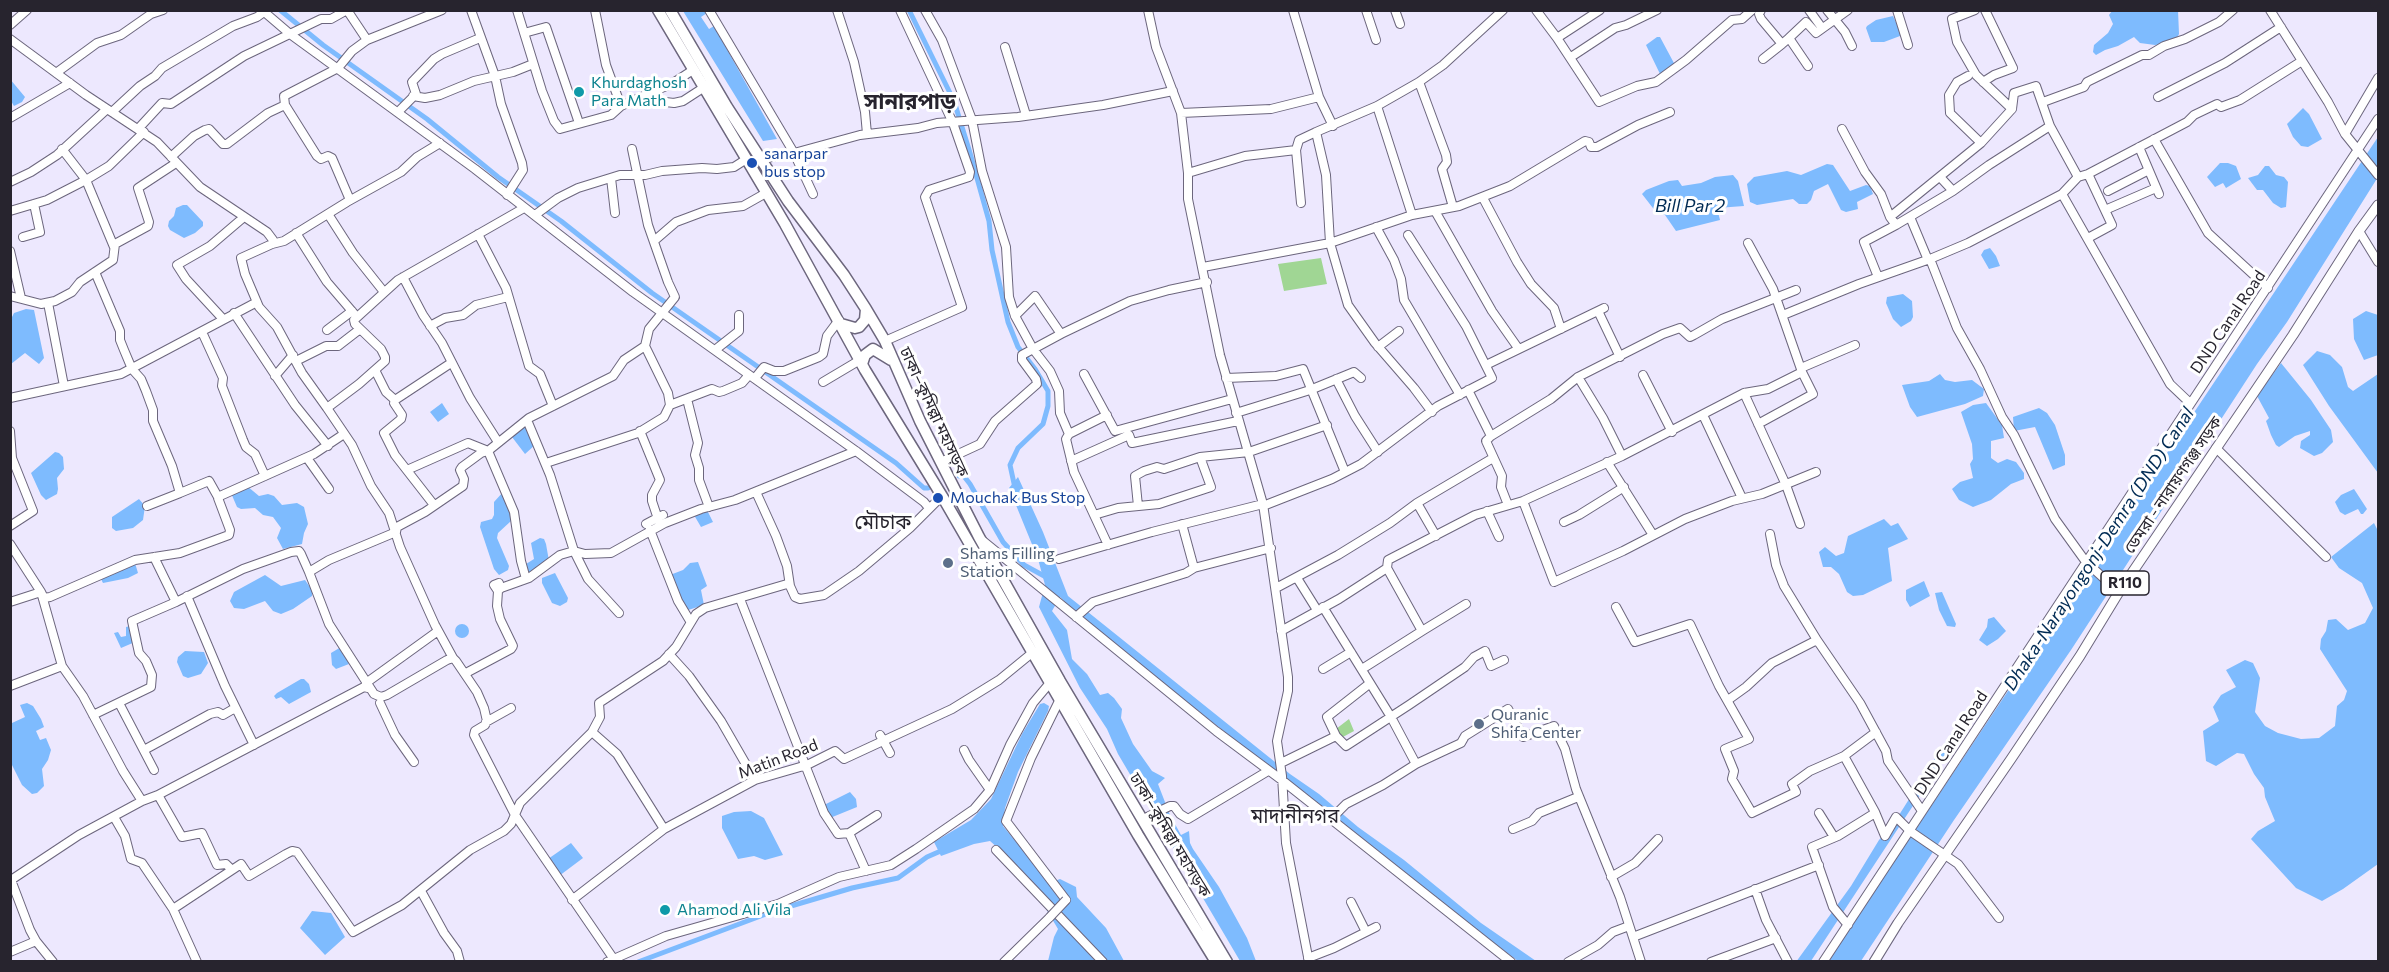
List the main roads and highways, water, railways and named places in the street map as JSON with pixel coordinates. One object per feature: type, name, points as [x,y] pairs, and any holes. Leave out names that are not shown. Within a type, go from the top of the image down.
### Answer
[{"type":"highway","name":"ঢাকা–কুমিল্লা মহাসড়ক","points":[[658,10],[1138,836],[1212,944],[1227,962]]},
{"type":"highway","name":"ঢাকা–কুমিল্লা মহাসড়ক","points":[[670,10],[788,201],[844,275],[885,341],[941,462],[979,537],[1060,681],[1147,818],[1212,944],[1216,962]]},
{"type":"highway","points":[[840,322],[855,328],[859,327],[865,320],[866,309]]},
{"type":"highway","points":[[861,362],[865,355],[873,349],[894,362]]},
{"type":"highway","points":[[1212,944],[1212,962]]},
{"type":"highway","points":[[1212,944],[1233,962]]},
{"type":"main road","name":"ডেমরা - নারায়ণগঞ্জ সড়ক","points":[[1874,962],[2080,656],[2119,591],[2293,335],[2359,231],[2379,205]]},
{"type":"water","points":[[2178,10],[2179,34],[2175,42],[2155,45],[2140,43],[2134,37],[2096,55],[2093,52],[2094,45],[2108,33],[2113,24],[2109,15],[2112,11]]},
{"type":"water","points":[[683,11],[705,11],[707,13],[701,17],[709,29],[714,26],[777,139],[763,141]]},
{"type":"water","points":[[1893,16],[1901,33],[1900,36],[1884,42],[1871,42],[1867,26],[1876,20]]},
{"type":"water","points":[[1660,37],[1675,65],[1661,76],[1646,45]]},
{"type":"water","points":[[10,79],[25,97],[22,102],[14,106],[11,101]]},
{"type":"water","points":[[2303,108],[2309,114],[2322,139],[2308,147],[2301,146],[2293,137],[2287,124]]},
{"type":"water","points":[[2378,137],[2378,177],[2287,322],[2257,364],[2071,650],[1954,820],[1861,961],[1827,962]]},
{"type":"water","points":[[2220,163],[2236,166],[2241,179],[2226,188],[2223,183],[2215,187],[2207,177]]},
{"type":"water","points":[[1827,164],[1833,165],[1850,191],[1866,185],[1870,186],[1873,194],[1857,202],[1858,209],[1846,212],[1841,210],[1828,184],[1814,191],[1807,204],[1799,204],[1793,199],[1757,205],[1750,202],[1747,184],[1754,177],[1787,171],[1801,175]]},
{"type":"water","points":[[2265,166],[2269,166],[2276,175],[2284,177],[2288,182],[2286,207],[2281,208],[2273,203],[2263,190],[2257,190],[2248,178],[2258,175]]},
{"type":"water","name":"Bill Par 2","points":[[1733,175],[1738,181],[1744,206],[1717,208],[1720,220],[1676,231],[1665,215],[1656,212],[1642,194],[1646,190],[1669,181],[1678,180],[1682,186],[1701,183],[1715,177]]},
{"type":"water","points":[[187,205],[203,222],[203,226],[195,233],[184,238],[170,230],[168,226],[176,208]]},
{"type":"water","points":[[1990,248],[2000,266],[1989,269],[1981,255],[1984,250]]},
{"type":"water","points":[[1903,294],[1912,301],[1913,317],[1901,327],[1893,319],[1886,303],[1887,297]]},
{"type":"water","points":[[26,309],[34,310],[44,358],[39,364],[25,353],[11,364],[11,319],[14,313]]},
{"type":"water","points":[[2366,311],[2378,315],[2378,355],[2364,360],[2354,339],[2353,319]]},
{"type":"water","points":[[2317,351],[2330,355],[2342,367],[2348,387],[2353,391],[2378,374],[2378,473],[2329,406],[2303,365]]},
{"type":"water","points":[[2281,363],[2311,400],[2331,430],[2333,442],[2322,453],[2314,456],[2300,448],[2301,441],[2310,435],[2310,431],[2295,436],[2279,447],[2271,435],[2266,421],[2269,418],[2257,396]]},
{"type":"water","points":[[1940,374],[1945,380],[1955,382],[1972,380],[1984,389],[1983,396],[1965,404],[1917,417],[1910,407],[1902,385],[1929,381]]},
{"type":"water","points":[[442,403],[449,414],[438,422],[430,412]]},
{"type":"water","points":[[1986,403],[2002,425],[2004,438],[1991,441],[1991,458],[1998,463],[2007,459],[2016,462],[2024,473],[2024,479],[2011,484],[1991,500],[1973,507],[1959,500],[1952,489],[1960,482],[1973,478],[1970,464],[1973,459],[1972,444],[1961,412],[1973,405]]},
{"type":"water","points":[[2039,408],[2047,413],[2055,425],[2065,455],[2065,465],[2053,470],[2035,427],[2014,431],[2013,417]]},
{"type":"water","points":[[527,424],[535,445],[525,454],[512,437]]},
{"type":"water","points":[[55,452],[63,457],[64,469],[57,478],[57,494],[46,500],[41,495],[31,473]]},
{"type":"water","points":[[1018,477],[1068,596],[1481,923],[1536,961],[1518,961],[1483,935],[1150,673],[1085,621],[1060,597],[1052,611],[1067,630],[1072,659],[1087,674],[1100,695],[1108,693],[1114,698],[1122,709],[1121,718],[1133,744],[1152,771],[1165,778],[1158,784],[1170,815],[1181,835],[1189,831],[1193,849],[1219,887],[1247,938],[1256,961],[1240,961],[1118,754],[1107,729],[1080,688],[1039,607],[1045,585],[1038,559],[1009,488]]},
{"type":"water","points":[[247,486],[259,496],[268,494],[274,496],[282,505],[297,503],[304,507],[308,524],[302,544],[283,549],[277,538],[281,528],[273,517],[263,515],[255,508],[237,507],[231,493]]},
{"type":"water","points":[[2354,489],[2367,509],[2363,514],[2358,509],[2345,515],[2340,512],[2335,502],[2341,495]]},
{"type":"water","points":[[503,492],[511,512],[511,521],[498,533],[497,538],[509,566],[508,570],[499,575],[494,569],[480,527],[481,522],[492,519],[494,502]]},
{"type":"water","points":[[139,499],[145,506],[143,520],[133,528],[116,531],[112,528],[112,517]]},
{"type":"water","points":[[707,510],[713,522],[701,527],[694,515]]},
{"type":"water","points":[[1884,519],[1891,526],[1898,523],[1908,539],[1888,548],[1892,581],[1863,595],[1853,596],[1847,592],[1839,574],[1831,567],[1823,567],[1819,552],[1825,547],[1836,556],[1844,553],[1848,536]]},
{"type":"water","points":[[2374,523],[2378,531],[2378,864],[2322,901],[2296,888],[2251,839],[2258,831],[2275,821],[2265,797],[2264,788],[2244,754],[2237,753],[2216,766],[2206,761],[2203,731],[2219,721],[2213,707],[2221,695],[2236,687],[2226,670],[2245,660],[2253,663],[2260,678],[2255,712],[2265,726],[2278,733],[2301,739],[2319,738],[2335,726],[2337,706],[2344,700],[2347,691],[2320,649],[2321,639],[2326,631],[2328,620],[2336,619],[2348,630],[2365,623],[2373,608],[2362,583],[2339,568],[2331,557]]},
{"type":"water","points":[[540,538],[544,539],[546,544],[549,561],[529,575],[526,573],[526,564],[534,559],[531,543]]},
{"type":"water","points":[[698,562],[707,586],[701,590],[704,605],[685,611],[670,575],[683,570],[690,563]]},
{"type":"water","points":[[135,563],[138,573],[128,578],[103,583],[100,577]]},
{"type":"water","points":[[555,573],[568,598],[567,602],[560,606],[552,603],[542,583],[542,578]]},
{"type":"water","points":[[265,575],[281,586],[305,580],[312,590],[312,596],[281,614],[273,611],[265,601],[244,609],[234,608],[230,601],[234,592]]},
{"type":"water","points":[[1924,581],[1930,596],[1910,607],[1906,600],[1906,590]]},
{"type":"water","points":[[1942,592],[1956,624],[1955,627],[1947,626],[1939,610],[1935,593]]},
{"type":"water","points":[[1994,617],[2006,631],[1987,646],[1979,640],[1987,627],[1988,619]]},
{"type":"water","points":[[459,624],[465,624],[469,631],[465,638],[459,638],[455,634],[455,628]]},
{"type":"water","points":[[130,626],[135,642],[121,648],[114,633],[118,632],[121,637],[126,636],[126,627]]},
{"type":"water","points":[[341,647],[349,664],[336,669],[332,665],[331,653]]},
{"type":"water","points":[[185,651],[204,652],[208,663],[201,674],[188,678],[183,676],[177,662],[178,657]]},
{"type":"water","points":[[301,679],[309,684],[311,692],[289,704],[281,697],[276,699],[274,696],[277,693]]},
{"type":"water","points":[[1978,695],[1987,700],[1945,757],[1811,961],[1796,962],[1851,886],[1879,840],[1894,823]]},
{"type":"water","points":[[27,703],[33,706],[44,727],[36,731],[40,740],[46,738],[51,750],[42,769],[44,786],[37,793],[32,794],[22,785],[11,763],[11,720],[12,723],[25,717],[20,705]]},
{"type":"water","points":[[1044,703],[1049,706],[1048,711],[1018,772],[1005,808],[1003,826],[1052,882],[1060,879],[1076,887],[1077,897],[1106,928],[1124,961],[1048,961],[1058,929],[1036,892],[1007,856],[990,841],[974,844],[941,856],[934,842],[971,820],[991,799],[1022,734],[1040,704]]},
{"type":"water","points":[[850,792],[856,799],[857,807],[830,818],[824,805]]},
{"type":"water","points":[[751,811],[764,818],[783,855],[765,860],[754,856],[738,859],[722,828],[722,816],[734,812]]},
{"type":"water","points":[[571,843],[583,858],[559,876],[548,859]]},
{"type":"water","points":[[312,911],[331,913],[345,937],[325,955],[300,928]]},
{"type":"waterway","points":[[280,10],[323,45],[427,119],[498,177],[561,221],[652,293],[896,463],[924,488],[928,488]]},
{"type":"waterway","points":[[909,10],[954,101],[989,221],[992,250],[1008,322],[1018,347],[1048,391],[1048,406],[1043,424],[1018,448],[1010,465],[1015,488]]},
{"type":"waterway","points":[[959,476],[963,475],[970,484],[1003,542],[1024,565],[1046,577]]},
{"type":"waterway","points":[[638,962],[774,911],[852,888],[898,878],[927,857],[943,850]]},
{"type":"place","name":"Khurdaghosh Para Math","points":[[579,92]]},
{"type":"place","name":"sanarpar bus stop","points":[[752,163]]},
{"type":"place","name":"Mouchak Bus Stop","points":[[938,498]]},
{"type":"place","name":"Shams Filling Station","points":[[948,563]]},
{"type":"place","name":"Quranic Shifa Center","points":[[1479,724]]},
{"type":"place","name":"Ahamod Ali Vila","points":[[665,910]]},
{"type":"district","name":"সানারপাড়","points":[[910,102]]},
{"type":"district","name":"মৌচাক","points":[[883,522]]},
{"type":"district","name":"মাদানীনগর","points":[[1295,816]]},
{"type":"water label","name":"Dhaka-Narayongonj-Demra (DND) Canal","points":[[2099,549]]}]
